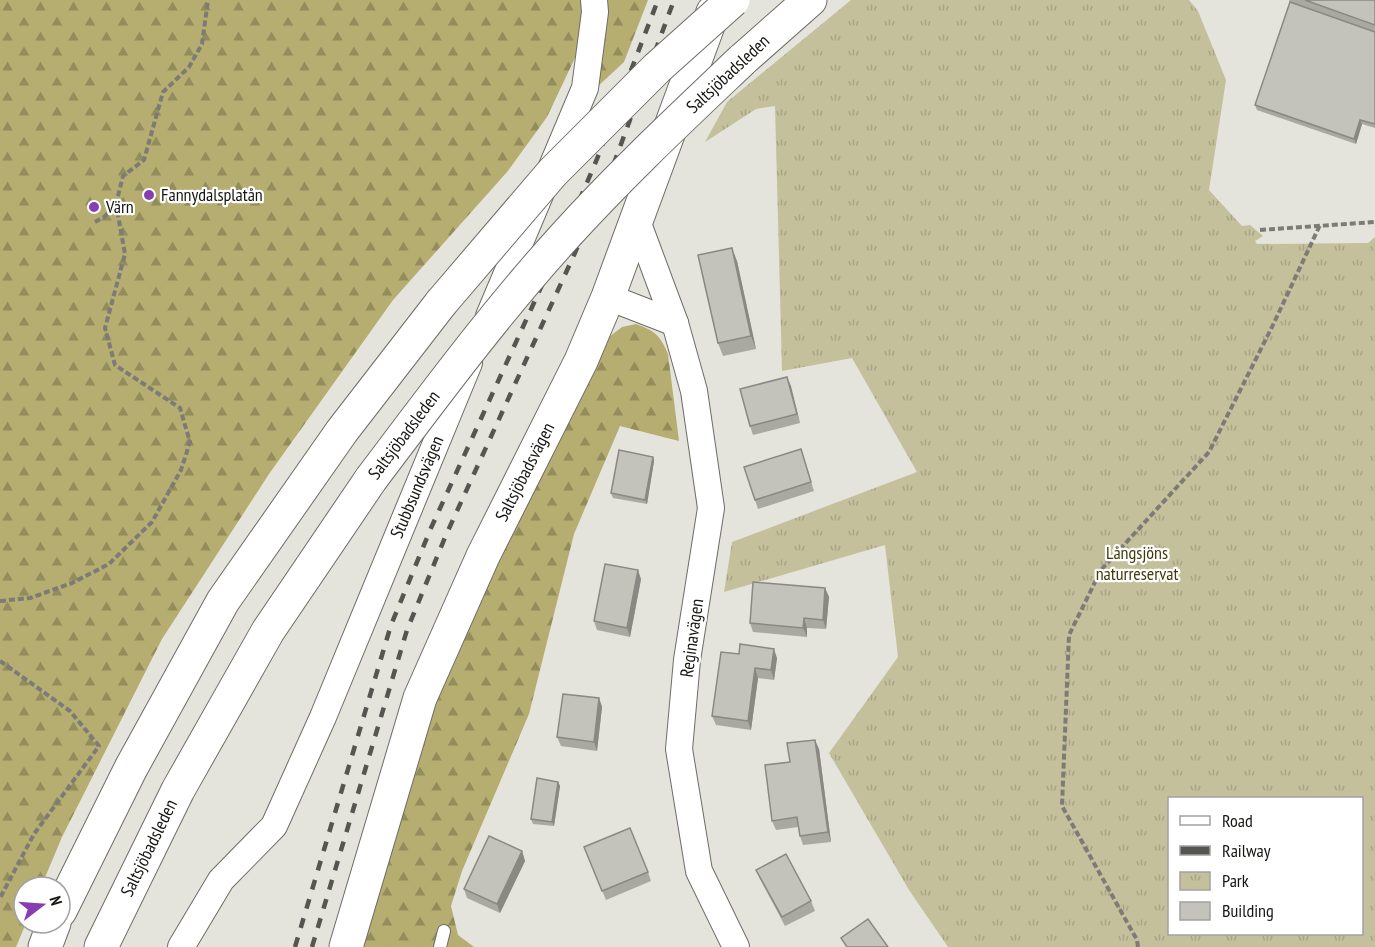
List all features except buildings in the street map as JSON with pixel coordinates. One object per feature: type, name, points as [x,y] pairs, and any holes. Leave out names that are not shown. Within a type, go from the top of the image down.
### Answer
[{"type":"main road","name":"Saltsjöbadsvägen","points":[[346,947],[420,698],[462,599],[581,361],[637,221],[717,0]]},
{"type":"main road","points":[[72,887],[131,768],[223,602],[342,431],[441,303],[554,172],[657,68],[733,0]]},
{"type":"main road","name":"Saltsjöbadsleden","points":[[101,947],[178,790],[268,631],[371,479],[465,354],[564,237],[666,132],[810,0]]},
{"type":"street","name":"Stubbsundsvägen","points":[[181,947],[221,880],[274,826],[323,717],[402,522],[585,88],[595,12],[594,0]]},
{"type":"street","name":"Reginavägen","points":[[637,221],[675,323],[694,391],[711,508],[687,660],[679,749],[699,871],[736,947]]},
{"type":"street","points":[[608,297],[675,323]]},
{"type":"lane","points":[[441,947],[444,931]]},
{"type":"path","points":[[0,601],[30,598],[72,583],[109,564],[152,522],[181,470],[190,442],[180,408],[115,365],[105,328],[125,254],[116,204],[123,176],[144,160],[163,92],[189,67],[202,44],[208,0]]},
{"type":"path","points":[[94,222],[104,217],[116,204]]},
{"type":"path","points":[[1260,230],[1375,222]]},
{"type":"path","points":[[1138,947],[1137,940],[1062,806],[1069,635],[1101,570],[1209,452],[1320,225]]},
{"type":"path","points":[[0,661],[70,711],[99,746],[34,834],[0,898]]},
{"type":"green space","points":[[0,0],[586,0],[582,43],[547,117],[507,172],[393,300],[269,474],[162,639],[62,837],[46,875],[12,875],[12,935],[21,935],[16,947],[0,947]]},
{"type":"green space","points":[[604,0],[648,0],[624,62],[596,88]]},
{"type":"green space","name":"Långsjöns naturreservat","points":[[851,0],[1189,0],[1198,11],[1226,80],[1209,190],[1242,226],[1250,225],[1263,236],[1255,241],[1257,244],[1368,243],[1375,237],[1375,947],[948,947],[909,890],[829,753],[898,657],[885,545],[724,592],[732,542],[917,472],[852,358],[782,371],[775,106],[756,109],[705,142],[727,102]]},
{"type":"green space","points":[[636,324],[656,334],[668,354],[679,441],[620,426],[574,534],[529,714],[462,871],[451,906],[458,935],[474,947],[360,947],[412,776],[455,647],[609,337],[622,327]]},
{"type":"railway","points":[[295,947],[391,625],[431,528],[559,248],[597,159],[658,0]]},
{"type":"railway","points":[[312,947],[407,630],[446,535],[613,166],[674,0]]},
{"type":"place","name":"Fannydalsplatån","points":[[149,195]]},
{"type":"place","name":"Värn","points":[[94,207]]}]
